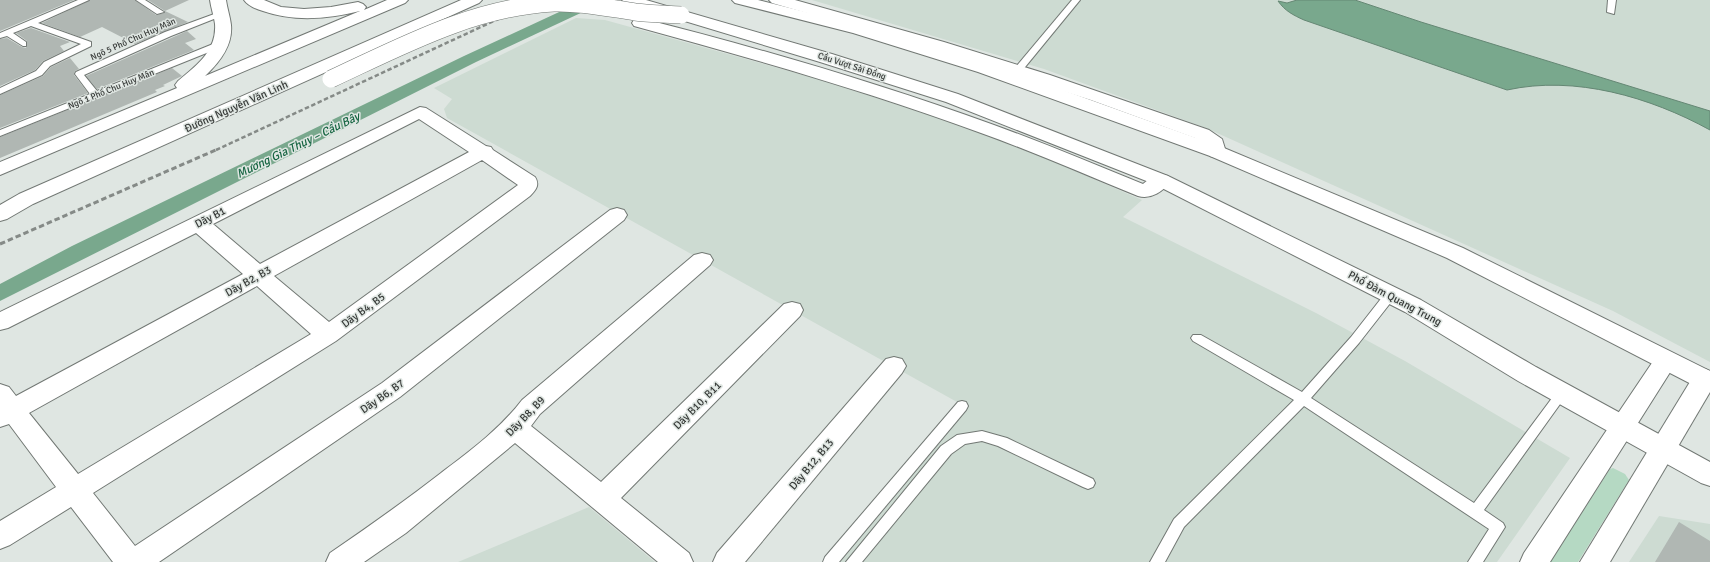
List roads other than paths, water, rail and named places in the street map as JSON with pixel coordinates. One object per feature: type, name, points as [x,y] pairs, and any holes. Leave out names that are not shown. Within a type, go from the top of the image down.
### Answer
[{"type":"main road","points":[[252,0],[264,7],[282,12],[306,15],[334,13],[382,0]]},
{"type":"main road","points":[[0,169],[400,0]]},
{"type":"main road","name":"Đường Nguyễn Văn Linh","points":[[0,214],[26,199],[474,0]]},
{"type":"main road","name":"Cầu Vượt Sài Đồng","points":[[630,0],[826,58],[952,98],[1070,143]]},
{"type":"main road","points":[[740,0],[859,30],[984,68],[1217,152],[1455,253],[1708,380],[1663,449],[1594,562]]},
{"type":"main road","points":[[777,0],[885,29],[1018,70],[1202,134],[1215,143],[1217,152]]},
{"type":"main road","points":[[0,225],[49,206],[436,32],[480,16],[520,6],[555,3],[594,4],[638,12],[681,15]]},
{"type":"main road","points":[[154,104],[176,92],[215,57],[221,44],[223,26],[219,8]]},
{"type":"main road","points":[[640,22],[880,92],[1032,146],[1146,192],[1161,180]]},
{"type":"main road","name":"Dãy B4, B5","points":[[0,536],[328,335],[523,192],[528,186],[528,181],[524,177],[420,112]]},
{"type":"main road","name":"Dãy B1","points":[[0,322],[420,112]]},
{"type":"main road","name":"Phố Đàm Quang Trung","points":[[1070,143],[1161,180],[1391,294],[1562,393],[1710,475]]},
{"type":"main road","name":"Dãy B2, B3","points":[[4,407],[259,275],[484,151]]},
{"type":"main road","name":"Dãy B6, B7","points":[[135,562],[396,387],[617,215]]},
{"type":"main road","points":[[198,223],[328,335]]},
{"type":"main road","name":"Dãy B8, B9","points":[[340,562],[396,524],[515,428],[531,407],[702,260]]},
{"type":"main road","name":"Dãy B10, B11","points":[[602,499],[792,310]]},
{"type":"main road","points":[[1534,562],[1666,360]]},
{"type":"main road","name":"Dãy B12, B13","points":[[727,562],[894,366]]},
{"type":"main road","points":[[4,407],[75,491],[130,562]]},
{"type":"main road","points":[[515,428],[679,562]]},
{"type":"lane","points":[[4,34],[85,0]]},
{"type":"lane","points":[[140,0],[160,12]]},
{"type":"lane","points":[[1018,70],[1076,0]]},
{"type":"lane","points":[[1611,12],[1612,0]]},
{"type":"lane","name":"Ngõ 5 Phố Chu Huy Mân","points":[[96,95],[79,74],[168,34],[219,8]]},
{"type":"lane","points":[[0,91],[39,73],[47,64],[88,44],[30,23]]},
{"type":"lane","points":[[4,34],[23,44]]},
{"type":"lane","name":"Ngõ 1 Phố Chu Huy Mân","points":[[2,129],[96,95],[221,44]]},
{"type":"lane","points":[[1156,562],[1179,523],[1303,399],[1355,340],[1391,294]]},
{"type":"lane","points":[[1197,338],[1303,399],[1476,511],[1498,527],[1475,562]]},
{"type":"lane","points":[[1476,511],[1562,393]]},
{"type":"lane","points":[[830,562],[962,406]]},
{"type":"lane","points":[[852,562],[946,450],[962,439],[982,436],[1002,442],[1088,483]]},
{"type":"waterway","name":"Mương Gia Thụy – Cầu Bây","points":[[0,293],[79,251],[470,59],[597,0]]},
{"type":"railway","points":[[216,150],[539,0]]},
{"type":"railway","points":[[0,244],[218,149]]}]
